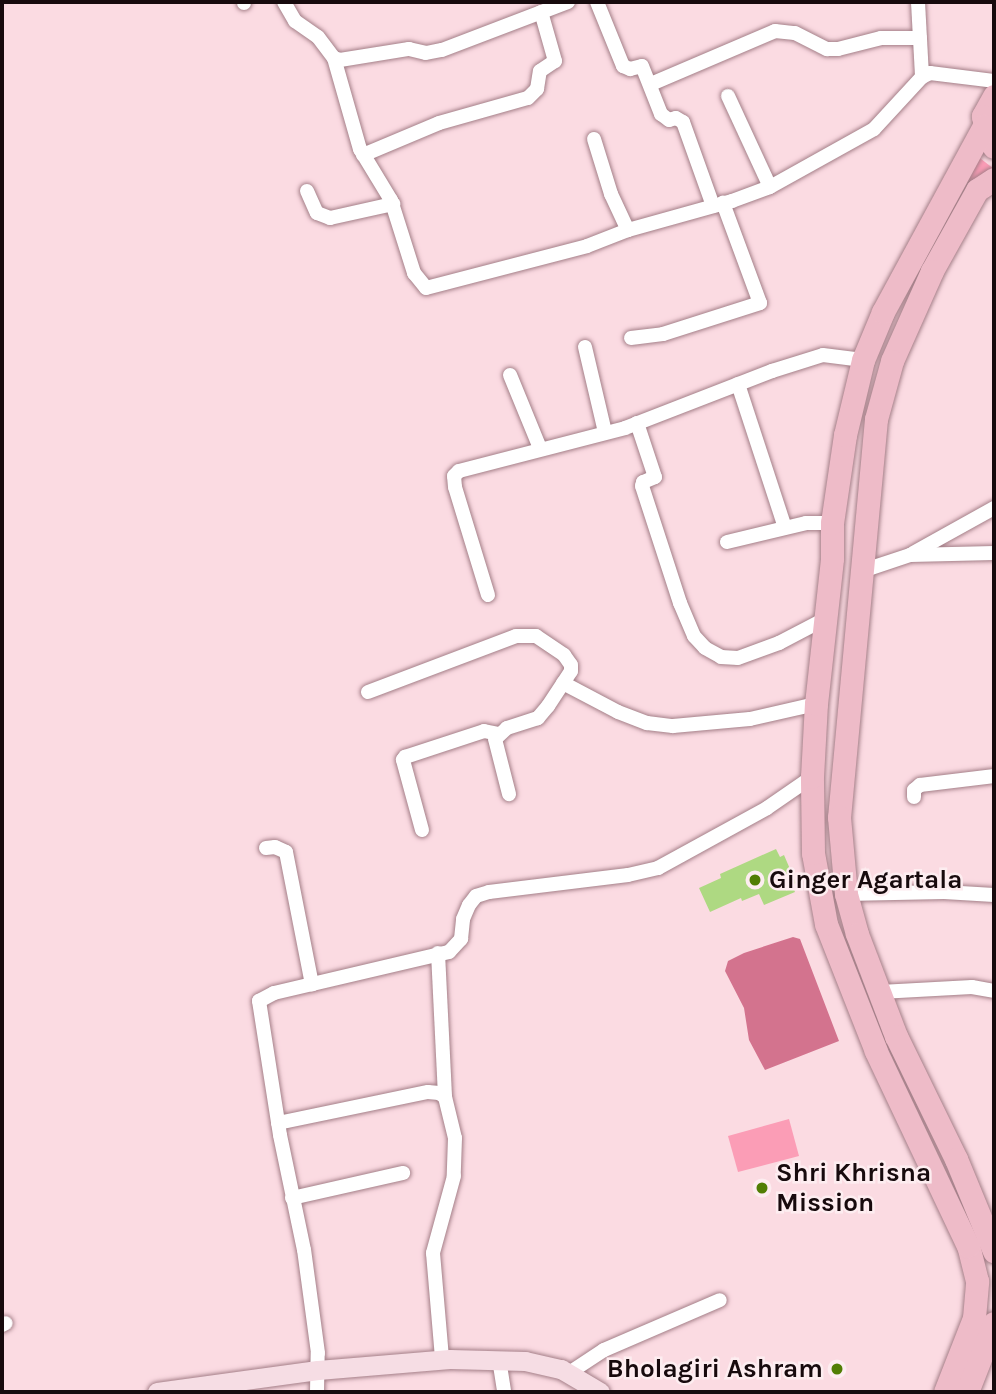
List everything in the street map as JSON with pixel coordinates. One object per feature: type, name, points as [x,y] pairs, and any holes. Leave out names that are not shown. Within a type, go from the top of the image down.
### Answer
[{"type":"main road","points":[[945,1392],[974,1318],[976,1281],[968,1246],[876,1051],[826,924],[813,853],[812,776],[816,704],[832,558],[832,523],[845,435],[863,360],[883,312],[984,126],[993,90]]},
{"type":"main road","points":[[984,126],[994,147]]},
{"type":"main road","points":[[994,179],[977,190],[932,271],[892,361],[876,419],[839,817],[846,894],[857,934],[896,1036],[956,1159],[994,1251]]},
{"type":"main road","points":[[933,1174],[956,1159]]},
{"type":"main road","points":[[967,1392],[994,1323]]},
{"type":"street","points":[[284,2],[295,21],[318,37],[334,58],[363,155],[393,204],[414,273],[426,288],[587,246],[628,230],[770,187],[874,129],[922,77],[930,74],[993,90]]},
{"type":"street","points":[[334,58],[347,60],[409,49],[426,53],[442,50],[568,2]]},
{"type":"street","points":[[597,2],[623,66],[630,69],[642,66],[661,114],[668,120],[676,118],[683,122],[760,303],[663,334],[631,338]]},
{"type":"street","points":[[919,2],[922,77]]},
{"type":"street","points":[[363,155],[439,123],[528,98],[537,89],[540,71],[555,61],[541,12]]},
{"type":"street","points":[[651,84],[775,31],[795,33],[827,49],[838,49],[881,38],[920,38]]},
{"type":"street","points":[[728,96],[770,187]]},
{"type":"street","points":[[594,139],[611,194],[628,230]]},
{"type":"street","points":[[306,191],[317,213],[330,218],[393,204]]},
{"type":"street","points":[[585,347],[605,432]]},
{"type":"street","points":[[488,595],[454,476],[459,471],[637,423],[823,355],[863,360]]},
{"type":"street","points":[[510,375],[540,448]]},
{"type":"street","points":[[738,384],[785,528]]},
{"type":"street","points":[[637,423],[655,477],[643,482],[642,486],[668,572],[694,635],[705,648],[721,657],[738,658],[779,643],[825,619]]},
{"type":"street","points":[[862,571],[910,555],[994,508]]},
{"type":"street","points":[[727,541],[785,528],[832,523]]},
{"type":"street","points":[[910,555],[991,556]]},
{"type":"street","points":[[368,692],[516,636],[536,636],[569,659],[571,671],[538,718],[498,734],[484,731],[405,757],[403,760],[422,830]]},
{"type":"street","points":[[563,683],[618,712],[647,723],[673,726],[750,719],[816,704]]},
{"type":"street","points":[[498,734],[495,739],[509,794]]},
{"type":"street","points":[[317,1392],[318,1370],[304,1250],[278,1123],[259,1001],[274,993],[457,946],[463,919],[476,897],[489,892],[628,875],[658,868],[768,808],[812,776]]},
{"type":"street","points":[[914,797],[914,790],[920,785],[994,776]]},
{"type":"street","points":[[266,848],[275,847],[286,852],[312,984]]},
{"type":"street","points":[[846,894],[944,892],[994,895]]},
{"type":"street","points":[[438,953],[445,1097],[455,1139],[454,1176],[433,1253],[442,1359]]},
{"type":"street","points":[[880,992],[972,987],[994,991]]},
{"type":"street","points":[[278,1123],[428,1092],[439,1093],[445,1097]]},
{"type":"street","points":[[292,1198],[402,1173]]},
{"type":"street","points":[[569,1373],[604,1350],[720,1300]]},
{"type":"street","points":[[157,1392],[318,1370],[442,1359],[525,1361],[569,1373],[600,1392]]},
{"type":"street","points":[[499,1359],[504,1392]]},
{"type":"shaded area","points":[[976,155],[994,169],[961,186]]},
{"type":"shaded area","points":[[793,937],[800,939],[839,1041],[765,1070],[749,1040],[744,1008],[725,971],[728,961],[744,953]]},
{"type":"shaded area","points":[[789,1119],[799,1156],[738,1172],[728,1136]]},
{"type":"building","name":"Ginger Agartala","points":[[776,849],[780,857],[784,855],[796,883],[792,885],[795,892],[764,905],[759,894],[742,901],[741,898],[710,912],[699,888],[721,878],[720,874]]},
{"type":"place","name":"Ginger Agartala","points":[[755,880]]},
{"type":"place","name":"Shri Khrisna Mission","points":[[762,1188]]},
{"type":"place","name":"Bholagiri Ashram","points":[[837,1369]]}]
